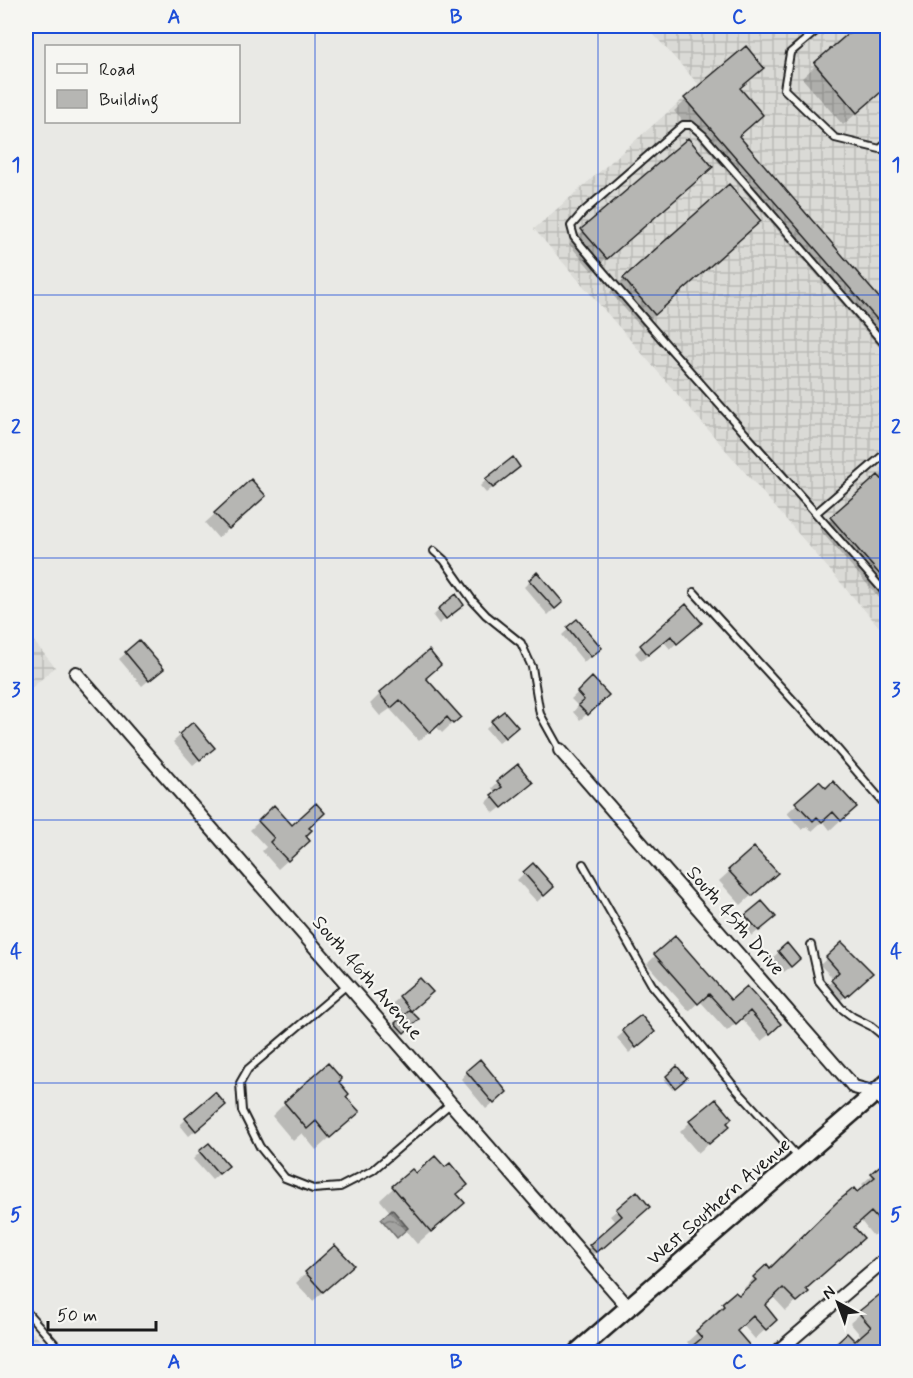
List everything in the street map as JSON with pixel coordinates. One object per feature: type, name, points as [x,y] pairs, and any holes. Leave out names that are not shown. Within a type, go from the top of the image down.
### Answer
[{"type":"main road","name":"West Southern Avenue","points":[[577,1353],[882,1087]]},
{"type":"street","name":"South 46th Avenue","points":[[76,673],[629,1308]]},
{"type":"street","name":"South 45th Drive","points":[[560,750],[854,1087],[882,1087],[888,1106]]},
{"type":"street","points":[[777,1353],[888,1257]]},
{"type":"lane","points":[[822,26],[790,53],[784,88],[836,138],[880,149],[888,142]]},
{"type":"lane","points":[[888,348],[704,135],[692,125],[683,125],[583,212],[571,226],[574,237],[644,321],[888,596]]},
{"type":"lane","points":[[816,513],[888,451]]},
{"type":"lane","points":[[434,551],[444,560],[466,592],[486,615],[521,644],[532,666],[540,714],[560,750]]},
{"type":"lane","points":[[694,592],[834,745],[888,808]]},
{"type":"lane","points":[[583,864],[652,986],[737,1090],[799,1159]]},
{"type":"lane","points":[[811,945],[819,981],[841,1008],[872,1026],[888,1040]]},
{"type":"lane","points":[[347,984],[248,1069],[240,1083],[242,1111],[260,1147],[285,1178],[313,1190],[340,1186],[373,1170],[450,1104]]},
{"type":"lane","points":[[26,1311],[62,1353]]},
{"type":"shaded area","points":[[646,26],[887,26],[887,636],[534,229],[699,85]]},
{"type":"shaded area","points":[[26,632],[55,667],[26,693]]},
{"type":"shaded area","points":[[26,1325],[51,1352],[26,1352]]},
{"type":"water","points":[[392,1209],[408,1228],[397,1238],[381,1219]]},
{"type":"building","points":[[857,26],[888,26],[888,86],[857,113],[814,63]]},
{"type":"building","points":[[746,46],[764,68],[740,88],[763,115],[739,136],[888,308],[888,332],[684,98]]},
{"type":"building","points":[[688,138],[713,167],[607,259],[581,229]]},
{"type":"building","points":[[729,184],[761,221],[655,315],[623,278]]},
{"type":"building","points":[[513,457],[520,467],[493,488],[485,479]]},
{"type":"building","points":[[878,475],[888,486],[888,584],[830,517]]},
{"type":"building","points":[[251,479],[266,496],[229,529],[214,513]]},
{"type":"building","points":[[537,572],[563,602],[555,609],[529,580]]},
{"type":"building","points":[[456,594],[464,605],[446,619],[438,609]]},
{"type":"building","points":[[686,604],[702,623],[677,644],[671,636],[648,655],[640,645]]},
{"type":"building","points":[[577,619],[602,648],[591,657],[567,627]]},
{"type":"building","points":[[139,640],[164,669],[149,681],[125,652]]},
{"type":"building","points":[[429,650],[441,665],[426,678],[461,717],[453,724],[447,717],[430,733],[400,700],[391,708],[379,693]]},
{"type":"building","points":[[592,677],[609,695],[588,715],[578,705],[584,700],[577,692]]},
{"type":"building","points":[[504,711],[518,727],[505,738],[491,721]]},
{"type":"building","points":[[193,722],[215,748],[200,760],[179,734]]},
{"type":"building","points":[[518,764],[533,783],[502,808],[491,795],[502,787],[497,781]]},
{"type":"building","points":[[819,781],[826,788],[833,781],[857,807],[841,821],[833,812],[822,822],[817,817],[813,821],[795,802]]},
{"type":"building","points":[[316,803],[325,813],[309,828],[312,830],[306,836],[310,841],[288,861],[270,842],[274,838],[258,821],[274,805],[292,825]]},
{"type":"building","points":[[754,847],[778,873],[752,896],[728,870]]},
{"type":"building","points":[[533,863],[554,887],[544,896],[523,872]]},
{"type":"building","points":[[762,901],[776,917],[759,931],[745,915]]},
{"type":"building","points":[[675,936],[731,1000],[747,986],[781,1024],[770,1034],[750,1011],[736,1024],[709,994],[698,1004],[654,954]]},
{"type":"building","points":[[842,942],[873,973],[846,997],[831,980],[839,972],[826,957]]},
{"type":"building","points":[[787,943],[800,959],[791,967],[778,951]]},
{"type":"building","points":[[420,978],[433,992],[411,1011],[419,1019],[404,1033],[395,1023],[410,1010],[399,996]]},
{"type":"building","points":[[641,1015],[655,1032],[636,1048],[622,1030]]},
{"type":"building","points":[[480,1059],[507,1092],[494,1104],[466,1071]]},
{"type":"building","points":[[328,1063],[342,1079],[339,1082],[349,1094],[346,1097],[360,1112],[330,1138],[316,1121],[307,1129],[284,1102]]},
{"type":"building","points":[[677,1066],[687,1078],[675,1088],[666,1076]]},
{"type":"building","points":[[215,1092],[226,1105],[196,1131],[185,1118]]},
{"type":"building","points":[[716,1099],[732,1118],[727,1123],[730,1126],[709,1144],[689,1121]]},
{"type":"building","points":[[209,1143],[229,1166],[219,1174],[199,1151]]},
{"type":"building","points":[[435,1156],[445,1167],[450,1163],[468,1185],[457,1194],[465,1203],[431,1232],[392,1186],[412,1169],[416,1173]]},
{"type":"building","points":[[888,1159],[888,1231],[871,1212],[854,1227],[864,1238],[806,1289],[809,1292],[797,1302],[783,1288],[765,1305],[777,1320],[766,1330],[753,1316],[737,1331],[750,1346],[743,1353],[684,1353],[702,1338],[696,1331],[724,1306],[722,1303],[735,1292],[739,1295],[756,1280],[753,1277],[767,1264],[770,1268],[837,1202],[854,1188],[857,1192],[875,1177],[871,1173]]},
{"type":"building","points":[[637,1191],[650,1207],[596,1252],[589,1245],[622,1216],[616,1209]]},
{"type":"building","points":[[335,1245],[354,1265],[323,1292],[305,1272]]},
{"type":"building","points":[[888,1288],[888,1353],[825,1353],[847,1333],[855,1341],[871,1327],[858,1312]]}]
